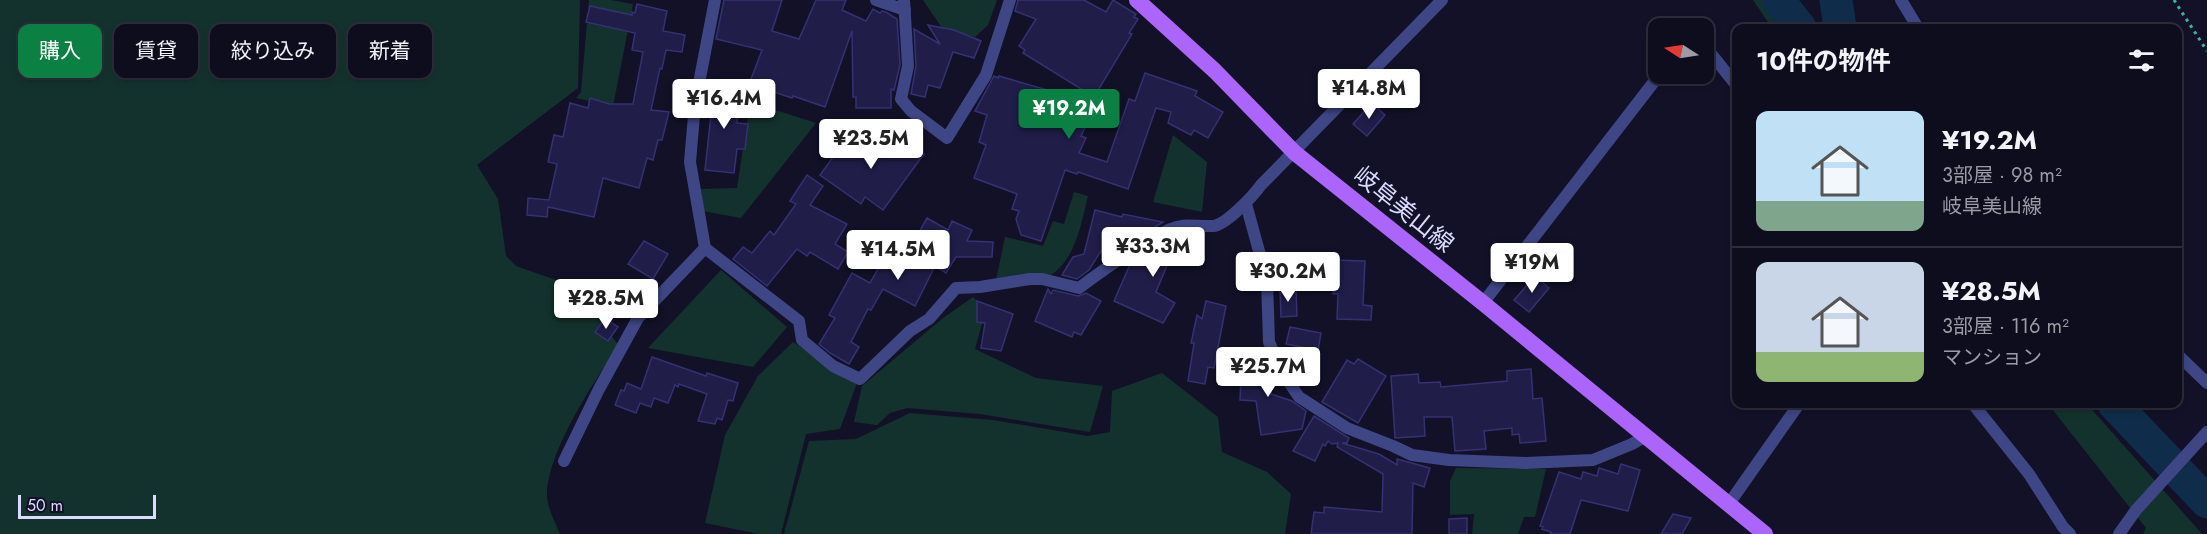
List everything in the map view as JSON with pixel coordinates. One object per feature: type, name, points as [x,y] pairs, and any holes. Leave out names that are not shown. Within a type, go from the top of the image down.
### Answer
[{"type":"main road","name":"岐阜美山線","points":[[1137,0],[1215,71],[1295,153],[1483,303],[1765,534]]},
{"type":"street","points":[[715,0],[695,104],[690,162],[705,248],[799,321],[802,340],[833,366],[860,379],[910,331],[929,319],[956,288],[980,287],[1030,279],[1042,279],[1079,288],[1114,262],[1183,224],[1216,226],[1246,204],[1261,185],[1295,153],[1442,0]]},
{"type":"street","points":[[876,0],[904,5],[908,66],[901,99],[911,111],[947,138],[986,75],[1010,0]]},
{"type":"street","points":[[1901,0],[1916,24]]},
{"type":"street","points":[[1714,58],[1732,81]]},
{"type":"street","points":[[1483,303],[1652,84]]},
{"type":"street","points":[[1246,204],[1267,280],[1269,342],[1282,372],[1299,397],[1347,428],[1412,455],[1449,460],[1526,463],[1593,460],[1646,436]]},
{"type":"street","points":[[564,461],[599,389],[638,318],[705,248]]},
{"type":"street","points":[[2182,359],[2207,383]]},
{"type":"street","points":[[1728,505],[1796,408]]},
{"type":"street","points":[[1976,408],[2029,474],[2063,527],[2070,534]]},
{"type":"street","points":[[2119,534],[2136,510],[2207,432]]},
{"type":"path","points":[[2174,0],[2207,51]]},
{"type":"green space","points":[[0,0],[580,0],[578,88],[477,165],[498,199],[506,256],[516,266],[576,287],[619,346],[585,397],[563,438],[549,478],[547,500],[560,534],[0,534]]},
{"type":"green space","points":[[589,0],[611,0],[633,4],[613,106],[576,98],[581,92]]},
{"type":"green space","points":[[923,0],[997,0],[988,25],[975,37],[942,28]]},
{"type":"green space","points":[[1753,0],[1771,0],[1786,24],[1769,24]]},
{"type":"green space","points":[[750,102],[816,123],[741,218],[703,211],[701,189],[737,188]]},
{"type":"green space","points":[[1173,135],[1207,162],[1202,212],[1153,202]]},
{"type":"green space","points":[[1074,192],[1088,196],[1074,246],[1060,268],[1050,276],[1038,281],[995,285],[1005,237],[1043,246],[1053,221],[1064,224]]},
{"type":"green space","points":[[721,270],[787,327],[753,367],[648,348]]},
{"type":"green space","points":[[973,297],[986,309],[975,349],[1036,378],[1103,386],[1090,432],[980,414],[907,408],[890,413],[877,425],[854,422],[862,386],[943,318]]},
{"type":"green space","points":[[793,342],[857,383],[840,429],[806,434],[781,534],[759,534],[705,523],[725,435],[758,376]]},
{"type":"green space","points":[[1162,373],[1218,417],[1222,452],[1267,472],[1291,494],[1285,534],[784,534],[809,441],[856,439],[910,413],[993,420],[1088,436],[1110,432],[1112,391]]},
{"type":"green space","points":[[2051,408],[2091,408],[2202,534],[2143,534],[2146,528]]},
{"type":"green space","points":[[1456,468],[1546,469],[1535,517],[1524,517],[1518,534],[1472,534],[1474,514],[1450,515],[1450,481]]},
{"type":"building","points":[[724,0],[782,0],[772,31],[799,39],[816,0],[846,0],[842,10],[866,21],[873,9],[880,13],[886,12],[897,19],[900,65],[894,90],[891,89],[891,108],[856,108],[856,97],[853,97],[852,31],[825,107],[793,96],[792,98],[768,90],[766,94],[748,87],[762,50],[716,39]]},
{"type":"building","points":[[1018,0],[1084,0],[1106,12],[1113,0],[1136,14],[1134,17],[1138,19],[1129,33],[1132,34],[1094,97],[1023,53],[1025,50],[1019,46],[1036,19],[1015,11]]},
{"type":"building","points":[[637,4],[667,11],[663,31],[685,35],[682,52],[666,50],[662,69],[660,68],[651,110],[669,112],[662,140],[658,140],[653,160],[647,158],[639,188],[603,178],[594,217],[548,207],[547,217],[527,215],[528,198],[549,200],[557,164],[548,162],[554,135],[563,137],[570,103],[588,108],[590,98],[609,104],[633,104],[643,52],[632,50],[635,33],[586,22],[590,6],[632,15],[632,12],[635,13]]},
{"type":"building","points":[[928,25],[954,30],[981,41],[974,58],[953,52],[940,88],[928,85],[925,97],[911,94],[916,66],[914,29],[940,44]]},
{"type":"building","points":[[1145,73],[1197,91],[1195,96],[1223,112],[1208,138],[1194,130],[1191,135],[1168,123],[1171,112],[1156,108],[1128,189],[1078,172],[1077,174],[1065,170],[1041,241],[1021,235],[1016,219],[1019,211],[1012,209],[1017,194],[974,178],[986,145],[979,142],[987,115],[975,111],[994,76],[1096,104],[1081,136],[1086,138],[1079,153],[1107,162],[1129,99],[1135,101]]},
{"type":"building","points":[[709,87],[740,90],[737,123],[748,124],[745,149],[737,149],[734,173],[705,170],[711,114],[706,113]]},
{"type":"building","points":[[1372,103],[1385,115],[1367,136],[1353,124]]},
{"type":"building","points":[[851,132],[883,156],[898,135],[924,154],[883,210],[865,197],[861,204],[820,175]]},
{"type":"building","points":[[807,175],[823,186],[810,205],[847,224],[835,244],[848,252],[838,269],[810,252],[807,256],[797,249],[767,286],[733,259],[743,247],[752,253],[770,231],[774,235],[796,204],[790,201]]},
{"type":"building","points":[[1095,210],[1122,217],[1123,214],[1163,222],[1112,254],[1101,251],[1089,270],[1077,279],[1062,275],[1073,257],[1084,254]]},
{"type":"building","points":[[927,218],[948,230],[952,221],[972,230],[967,241],[993,242],[992,257],[956,257],[946,273],[935,266],[915,306],[883,289],[871,310],[868,309],[851,342],[859,347],[849,364],[830,353],[819,344],[835,318],[829,315],[852,273],[870,283],[887,253],[892,256],[895,251],[905,257]]},
{"type":"building","points":[[1177,235],[1198,246],[1188,265],[1171,256],[1156,292],[1175,303],[1163,323],[1114,301],[1132,260]]},
{"type":"building","points":[[644,241],[668,254],[653,279],[628,264]]},
{"type":"building","points":[[1331,260],[1365,261],[1363,305],[1372,306],[1371,320],[1337,319],[1338,294],[1333,294],[1334,275],[1330,274]]},
{"type":"building","points":[[1535,276],[1549,288],[1529,312],[1514,300]]},
{"type":"building","points":[[1048,289],[1051,294],[1053,290],[1078,296],[1086,293],[1101,301],[1081,335],[1074,332],[1072,337],[1035,321]]},
{"type":"building","points":[[1296,289],[1297,316],[1281,317],[1280,290]]},
{"type":"building","points":[[977,301],[1013,314],[1001,351],[981,348],[985,323],[977,322]]},
{"type":"building","points":[[1206,301],[1226,306],[1214,368],[1208,367],[1205,384],[1188,381],[1194,343],[1191,343],[1197,315],[1202,319]]},
{"type":"building","points":[[605,318],[618,327],[608,341],[595,332]]},
{"type":"building","points":[[1290,327],[1321,333],[1318,350],[1286,344]]},
{"type":"building","points":[[652,357],[706,376],[707,373],[738,383],[733,401],[728,400],[722,420],[717,418],[715,424],[698,421],[707,394],[679,384],[678,387],[675,385],[668,403],[654,398],[651,407],[640,403],[636,413],[615,405],[621,390],[624,391],[627,383],[641,389]]},
{"type":"building","points":[[1242,357],[1267,358],[1273,371],[1271,394],[1292,401],[1306,411],[1302,429],[1261,435],[1256,401],[1240,400]]},
{"type":"building","points":[[1358,359],[1386,376],[1358,423],[1322,402],[1347,360],[1354,364]]},
{"type":"building","points":[[1531,369],[1533,399],[1542,398],[1546,441],[1520,443],[1519,434],[1512,435],[1512,428],[1484,431],[1486,449],[1455,451],[1452,417],[1424,417],[1425,436],[1395,438],[1391,376],[1418,374],[1419,383],[1440,382],[1441,387],[1507,381],[1507,371]]},
{"type":"building","points":[[1314,416],[1349,438],[1347,443],[1342,443],[1379,454],[1397,465],[1397,459],[1430,468],[1424,487],[1413,483],[1412,534],[1311,534],[1314,512],[1324,513],[1324,507],[1382,512],[1383,474],[1337,447],[1338,443],[1332,444],[1328,441],[1325,446],[1323,444],[1315,461],[1293,451]]},
{"type":"building","points":[[1621,464],[1640,470],[1628,511],[1581,500],[1570,534],[1550,534],[1551,532],[1542,529],[1543,527],[1540,526],[1559,472],[1581,479],[1583,472],[1597,476],[1599,468],[1618,474]]},
{"type":"building","points":[[1673,514],[1691,518],[1682,534],[1661,534]]},
{"type":"building","points":[[1467,518],[1467,534],[1449,534],[1449,519]]},
{"type":"waterway","points":[[1778,0],[1797,24]]},
{"type":"waterway","points":[[1836,0],[1839,24]]},
{"type":"waterway","points":[[2118,408],[2207,502]]}]
